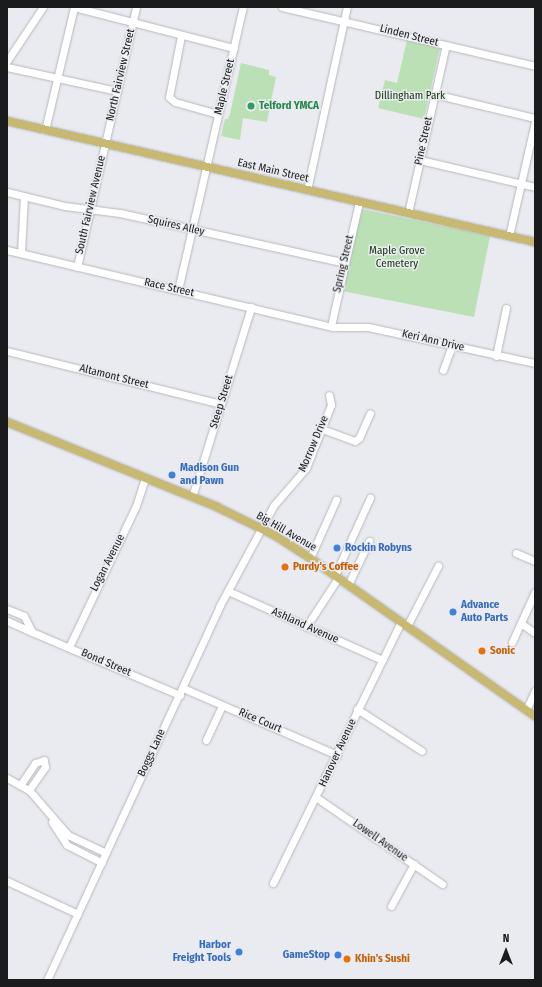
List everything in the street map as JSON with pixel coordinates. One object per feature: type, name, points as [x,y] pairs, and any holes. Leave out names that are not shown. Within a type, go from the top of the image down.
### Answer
[{"type":"main road","name":"East Main Street","points":[[7,121],[535,242]]},
{"type":"main road","name":"Big Hill Avenue","points":[[7,422],[192,497],[262,529],[310,558],[535,716]]},
{"type":"street","points":[[7,61],[43,7]]},
{"type":"street","points":[[45,130],[74,7],[181,36],[234,48]]},
{"type":"street","name":"North Fairview Street","points":[[105,144],[136,7]]},
{"type":"street","name":"Maple Street","points":[[178,290],[193,231],[243,7]]},
{"type":"street","name":"Linden Street","points":[[282,7],[344,20],[535,66]]},
{"type":"street","points":[[307,190],[347,7]]},
{"type":"street","points":[[181,36],[169,97],[175,102],[218,114]]},
{"type":"street","name":"Pine Street","points":[[408,213],[446,45]]},
{"type":"street","points":[[7,67],[117,91]]},
{"type":"street","points":[[434,94],[535,118]]},
{"type":"street","points":[[509,236],[535,122]]},
{"type":"street","name":"South Fairview Avenue","points":[[77,267],[105,144]]},
{"type":"street","points":[[420,160],[535,187]]},
{"type":"street","name":"Squires Alley","points":[[7,192],[65,206],[90,207],[193,231],[344,263]]},
{"type":"street","points":[[22,253],[24,196]]},
{"type":"street","name":"Spring Street","points":[[330,326],[359,202]]},
{"type":"street","name":"Race Street","points":[[7,250],[330,326]]},
{"type":"street","name":"Steep Street","points":[[192,497],[251,307]]},
{"type":"street","points":[[496,356],[506,308]]},
{"type":"street","name":"Keri Ann Drive","points":[[330,326],[347,328],[368,327],[496,356],[535,363]]},
{"type":"street","points":[[443,370],[452,346]]},
{"type":"street","name":"Altamont Street","points":[[7,351],[221,404]]},
{"type":"street","name":"Morrow Drive","points":[[262,529],[276,502],[302,475],[322,429],[331,403],[329,395]]},
{"type":"street","points":[[322,429],[354,441],[359,438],[370,413]]},
{"type":"street","name":"Logan Avenue","points":[[69,648],[136,506],[146,478]]},
{"type":"street","points":[[306,627],[336,577],[370,498]]},
{"type":"street","points":[[310,558],[336,500]]},
{"type":"street","name":"Boggs Lane","points":[[47,980],[228,591],[262,529]]},
{"type":"street","points":[[348,585],[369,541]]},
{"type":"street","points":[[516,553],[535,560]]},
{"type":"street","name":"Hanover Avenue","points":[[273,883],[317,798],[357,709],[382,660],[438,566]]},
{"type":"street","name":"Ashland Avenue","points":[[228,591],[382,660]]},
{"type":"street","points":[[512,642],[522,624],[535,592]]},
{"type":"street","points":[[7,609],[24,616],[32,632]]},
{"type":"street","name":"Bond Street","points":[[7,621],[180,695]]},
{"type":"street","points":[[522,624],[535,633]]},
{"type":"street","name":"Rice Court","points":[[183,688],[337,755]]},
{"type":"street","points":[[526,710],[535,691]]},
{"type":"street","points":[[206,740],[222,705]]},
{"type":"street","points":[[357,709],[422,751]]},
{"type":"street","points":[[21,784],[35,762],[44,760],[45,767],[29,790]]},
{"type":"street","points":[[7,778],[21,784],[29,790],[68,835],[106,853]]},
{"type":"street","name":"Lowell Avenue","points":[[317,798],[442,884]]},
{"type":"street","points":[[50,816],[59,836],[67,845],[102,863]]},
{"type":"street","points":[[390,906],[414,864]]},
{"type":"street","points":[[7,881],[78,914]]},
{"type":"green space","name":"Dillingham Park","points":[[407,40],[440,48],[424,119],[378,108],[385,80],[397,83]]},
{"type":"green space","name":"Telford YMCA","points":[[241,63],[269,70],[269,75],[276,77],[267,122],[243,118],[240,140],[221,136],[225,119],[228,119],[230,114]]},
{"type":"green space","name":"Maple Grove Cemetery","points":[[362,209],[490,236],[474,317],[342,291]]},
{"type":"place","name":"Telford YMCA","points":[[251,106]]},
{"type":"place","name":"Madison Gun and Pawn","points":[[172,475]]},
{"type":"place","name":"Rockin Robyns","points":[[337,548]]},
{"type":"place","name":"Purdy's Coffee","points":[[285,567]]},
{"type":"place","name":"Advance Auto Parts","points":[[453,612]]},
{"type":"place","name":"Sonic","points":[[482,651]]},
{"type":"place","name":"Harbor Freight Tools","points":[[239,952]]},
{"type":"place","name":"GameStop","points":[[338,955]]},
{"type":"place","name":"Khin's Sushi","points":[[347,959]]}]
